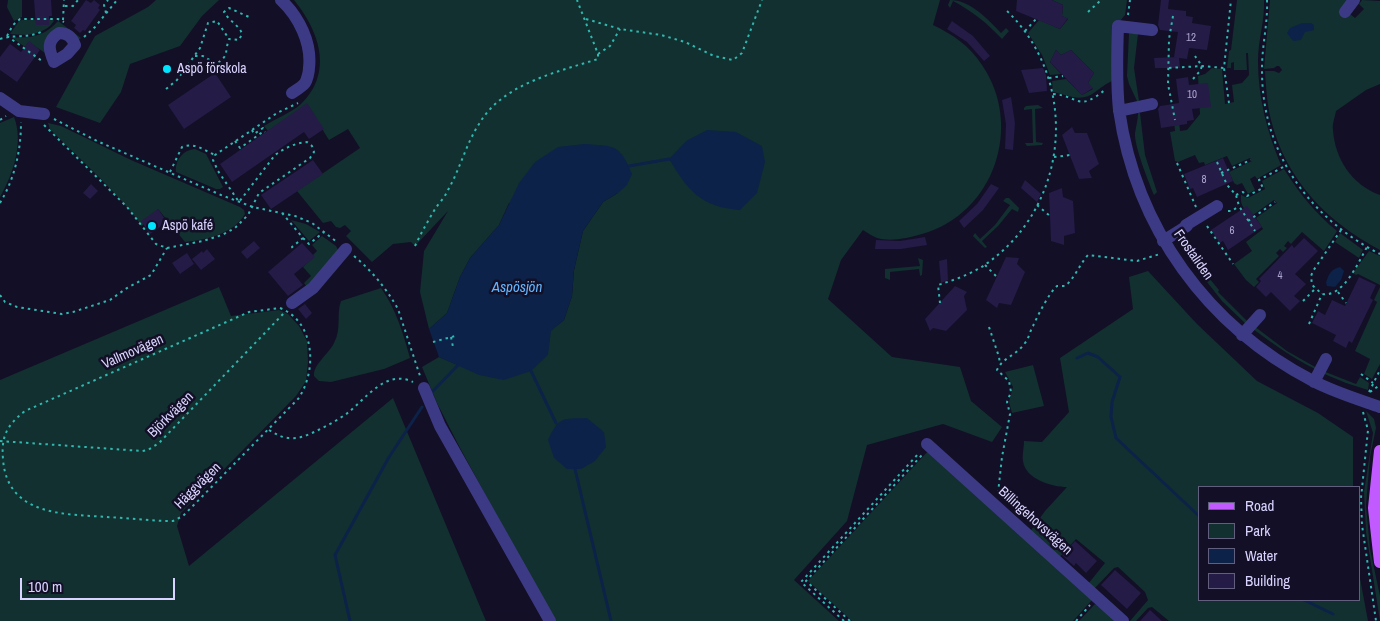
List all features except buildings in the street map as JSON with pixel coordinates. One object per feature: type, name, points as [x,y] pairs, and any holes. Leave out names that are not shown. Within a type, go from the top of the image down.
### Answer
[{"type":"main road","points":[[1380,451],[1374,508],[1380,562]]},
{"type":"street","points":[[281,0],[294,15],[302,29],[310,55],[309,71],[305,83],[292,93]]},
{"type":"street","points":[[1345,12],[1354,0]]},
{"type":"street","points":[[1122,27],[1152,30]]},
{"type":"street","name":"Frostaliden","points":[[1122,27],[1117,85],[1119,111],[1134,173],[1146,207],[1166,245],[1202,296],[1242,334],[1288,367],[1314,382],[1380,407]]},
{"type":"street","points":[[0,98],[19,111],[38,114]]},
{"type":"street","points":[[1119,111],[1152,104]]},
{"type":"street","points":[[1166,245],[1186,225],[1221,207]]},
{"type":"street","points":[[289,307],[313,288],[346,248]]},
{"type":"street","points":[[1242,334],[1260,315]]},
{"type":"street","points":[[1314,382],[1326,359]]},
{"type":"street","points":[[424,388],[440,426],[550,621]]},
{"type":"street","name":"Billingehovsvägen","points":[[928,445],[1123,621]]},
{"type":"path","points":[[63,21],[64,0]]},
{"type":"path","points":[[64,6],[73,6],[78,0]]},
{"type":"path","points":[[106,13],[104,5],[108,0]]},
{"type":"path","points":[[75,45],[95,27],[117,0]]},
{"type":"path","points":[[415,246],[436,207],[449,189],[478,124],[486,113],[506,96],[518,89],[566,69],[598,59],[598,54],[578,0]]},
{"type":"path","points":[[586,19],[620,29],[660,35],[686,42],[714,56],[733,60],[742,53],[762,0]]},
{"type":"path","points":[[1088,12],[1101,0]]},
{"type":"path","points":[[1122,27],[1130,0]]},
{"type":"path","points":[[1229,102],[1224,68],[1230,0]]},
{"type":"path","points":[[1268,0],[1262,68],[1263,92],[1272,133],[1285,166],[1316,207],[1341,230],[1380,254]]},
{"type":"path","points":[[229,39],[239,40],[242,34],[224,12],[229,8],[249,17]]},
{"type":"path","points":[[940,303],[938,285],[963,276],[985,265],[1012,241],[1037,205],[1047,183],[1054,157],[1056,117],[1049,78],[1040,56],[1025,31],[1004,9]]},
{"type":"path","points":[[1173,16],[1169,39],[1168,84],[1175,120]]},
{"type":"path","points":[[7,36],[13,25],[20,19],[58,18],[54,23]]},
{"type":"path","points":[[1025,31],[1036,19]]},
{"type":"path","points":[[166,89],[177,80],[195,56],[204,38],[208,23],[218,21],[229,39],[225,58],[216,64],[203,56],[195,56]]},
{"type":"path","points":[[0,39],[7,36],[30,36],[47,29]]},
{"type":"path","points":[[598,54],[610,46],[620,29]]},
{"type":"path","points":[[7,36],[43,62]]},
{"type":"path","points":[[1195,56],[1202,66]]},
{"type":"path","points":[[1169,68],[1202,66],[1224,68]]},
{"type":"path","points":[[1193,79],[1202,66]]},
{"type":"path","points":[[1049,78],[1063,76]]},
{"type":"path","points":[[1052,94],[1086,102],[1110,86],[1117,85]]},
{"type":"path","points":[[0,203],[12,179],[17,163],[21,128],[19,111]]},
{"type":"path","points":[[38,114],[239,202],[294,216],[312,223],[346,248],[375,275],[392,298],[398,309],[424,388]]},
{"type":"path","points":[[38,114],[127,207],[156,244],[167,248],[222,235],[241,223],[253,207],[259,193],[310,158],[314,152],[312,146],[307,142],[297,143],[275,155],[239,202]]},
{"type":"path","points":[[235,141],[240,148],[265,132],[263,128],[254,134],[252,130]]},
{"type":"path","points":[[170,172],[182,147],[196,146],[215,155],[213,160],[218,171],[239,202]]},
{"type":"path","points":[[1054,157],[1070,155]]},
{"type":"path","points":[[1221,173],[1251,160]]},
{"type":"path","points":[[1216,162],[1227,185],[1236,195],[1239,206],[1254,231]]},
{"type":"path","points":[[1236,195],[1243,192],[1247,196],[1263,188],[1259,180],[1285,166]]},
{"type":"path","points":[[1248,221],[1275,202]]},
{"type":"path","points":[[1037,205],[1050,216]]},
{"type":"path","points":[[1221,207],[1232,211],[1239,206]]},
{"type":"path","points":[[282,213],[308,244],[324,232]]},
{"type":"path","points":[[1341,230],[1313,271],[1311,281],[1315,289],[1322,294],[1338,292],[1367,247]]},
{"type":"path","points":[[294,250],[292,247],[303,238]]},
{"type":"path","points":[[996,507],[1002,457],[1010,414],[1007,402],[1011,392],[1009,381],[997,370],[1000,364],[1018,352],[1026,342],[1032,326],[1052,291],[1057,286],[1065,286],[1071,281],[1088,255],[1137,261],[1166,245]]},
{"type":"path","points":[[0,295],[9,305],[17,307],[62,314],[73,312],[110,300],[126,288],[151,275],[167,248]]},
{"type":"path","points":[[985,265],[997,277]]},
{"type":"path","points":[[1303,301],[1315,289]]},
{"type":"path","points":[[1338,292],[1346,303]]},
{"type":"path","points":[[1309,324],[1322,294]]},
{"type":"path","name":"Häggvägen","points":[[1,441],[4,473],[7,482],[34,507],[50,512],[71,515],[173,521],[191,509],[298,399],[308,380],[310,349],[298,321],[289,307]]},
{"type":"path","name":"Vallmovägen","points":[[1,441],[8,426],[17,417],[56,396],[249,312],[289,307]]},
{"type":"path","name":"Björkvägen","points":[[1,441],[148,450],[159,443],[177,425],[289,307]]},
{"type":"path","points":[[989,327],[1000,364]]},
{"type":"path","points":[[433,342],[455,336]]},
{"type":"path","points":[[451,337],[453,346]]},
{"type":"path","points":[[1380,370],[1368,394],[1380,385]]},
{"type":"path","points":[[1361,374],[1373,383]]},
{"type":"path","points":[[268,429],[289,438],[305,436],[348,412],[377,387],[395,379],[405,378],[424,388]]},
{"type":"path","points":[[844,621],[801,582],[928,445]]},
{"type":"path","points":[[850,621],[806,581],[928,445]]},
{"type":"path","points":[[1076,621],[1097,598]]},
{"type":"green space","points":[[8,0],[22,0],[22,17],[14,21],[7,7]]},
{"type":"green space","points":[[156,0],[219,0],[202,16],[180,46],[130,64],[121,92],[100,123],[56,107],[95,36],[148,7]]},
{"type":"green space","points":[[294,0],[940,0],[933,25],[947,32],[972,52],[982,65],[994,89],[1000,114],[1000,140],[995,165],[984,188],[968,208],[947,223],[922,234],[894,240],[877,238],[863,230],[841,260],[828,299],[892,357],[960,367],[971,401],[1002,427],[992,442],[943,424],[867,445],[847,521],[794,580],[839,621],[554,621],[459,446],[437,403],[422,367],[439,357],[458,365],[550,331],[564,320],[572,296],[574,270],[583,231],[603,202],[618,193],[509,203],[499,225],[470,258],[460,277],[447,313],[429,329],[420,292],[424,251],[448,211],[415,246],[411,242],[393,244],[372,262],[346,236],[351,231],[345,225],[340,228],[336,227],[331,221],[323,223],[297,191],[360,148],[348,129],[329,140],[307,104],[268,131],[264,126],[301,104],[311,92],[317,79],[320,65],[316,38],[303,12]]},
{"type":"green space","points":[[950,0],[965,3],[984,16],[1001,33],[1006,28],[1009,31],[1002,39],[979,18],[960,5],[953,1],[950,8],[948,5]]},
{"type":"green space","points":[[1052,0],[1127,0],[1125,15],[1120,21],[1112,81],[1085,97],[1080,98],[1053,92],[1052,81],[1066,79],[1082,95],[1093,89],[1088,83],[1094,73],[1071,50],[1061,55],[1056,50],[1050,62],[1061,74],[1050,75],[1042,55],[1028,33],[1039,20],[1060,29],[1068,19],[1062,16],[1063,5]]},
{"type":"green space","points":[[1237,0],[1264,0],[1258,53],[1258,74],[1268,127],[1281,165],[1257,179],[1255,176],[1250,179],[1255,190],[1248,194],[1242,183],[1237,185],[1234,183],[1229,172],[1252,161],[1250,158],[1232,166],[1227,156],[1205,165],[1204,162],[1199,163],[1195,155],[1178,162],[1175,161],[1170,132],[1175,131],[1174,121],[1179,120],[1180,131],[1187,130],[1200,114],[1198,76],[1205,74],[1212,68],[1222,69],[1225,104],[1234,102],[1232,85],[1242,83],[1249,75],[1248,53],[1246,53],[1247,70],[1234,70],[1234,62],[1231,63],[1231,68],[1227,68]]},
{"type":"green space","points":[[1270,0],[1348,0],[1350,14],[1355,18],[1364,9],[1359,4],[1362,0],[1380,1],[1380,84],[1366,90],[1336,111],[1333,128],[1337,151],[1347,170],[1361,185],[1380,195],[1380,250],[1343,226],[1311,197],[1287,162],[1278,142],[1271,120],[1265,71],[1279,73],[1282,70],[1279,66],[1264,69]]},
{"type":"green space","points":[[52,19],[54,21],[50,26],[40,32],[22,35],[10,34],[19,21]]},
{"type":"green space","points":[[58,21],[81,38],[78,40],[67,29],[48,55],[29,42],[25,47],[11,37],[31,37],[37,35],[48,30]]},
{"type":"green space","points":[[1129,33],[1138,34],[1134,68],[1139,101],[1137,101],[1127,76]]},
{"type":"green space","points":[[1038,105],[1043,108],[1035,109],[1036,142],[1043,143],[1042,145],[1027,146],[1025,143],[1033,143],[1032,109],[1024,110],[1024,108],[1026,106]]},
{"type":"green space","points":[[1138,113],[1140,113],[1145,155],[1157,192],[1154,195],[1135,139]]},
{"type":"green space","points":[[14,117],[18,137],[16,158],[0,197],[0,123]]},
{"type":"green space","points":[[48,123],[61,126],[131,160],[240,207],[244,210],[245,214],[234,227],[218,235],[185,242],[158,209],[142,226],[110,188],[50,129]]},
{"type":"green space","points":[[195,149],[206,154],[223,187],[216,189],[176,172],[177,163],[181,156],[187,151]]},
{"type":"green space","points":[[1284,169],[1308,202],[1337,231],[1324,251],[1302,232],[1291,244],[1288,241],[1284,246],[1287,248],[1283,252],[1280,249],[1276,253],[1279,256],[1256,279],[1259,282],[1254,287],[1234,264],[1252,251],[1246,242],[1263,229],[1256,218],[1277,203],[1274,200],[1253,215],[1243,207],[1241,195],[1248,198],[1265,189],[1262,181]]},
{"type":"green space","points":[[1009,198],[1019,208],[1018,212],[1012,209],[982,241],[987,247],[985,248],[973,236],[975,233],[980,239],[995,225],[1010,205],[1003,201]]},
{"type":"green space","points":[[291,220],[306,224],[320,232],[309,241]]},
{"type":"green space","points":[[1340,233],[1363,250],[1359,258],[1335,242]]},
{"type":"green space","points":[[322,236],[336,246],[338,250],[307,287],[304,283],[311,276],[303,267],[314,257],[313,255],[317,251],[312,245]]},
{"type":"green space","points":[[1369,251],[1380,256],[1380,285],[1353,273]]},
{"type":"green space","points":[[918,258],[923,260],[922,275],[920,276],[919,269],[890,272],[890,280],[885,278],[885,269],[920,266]]},
{"type":"green space","points":[[1195,261],[1219,290],[1218,292],[1248,322],[1246,324],[1222,301],[1192,263]]},
{"type":"green space","points":[[1148,271],[1197,324],[1257,381],[1318,413],[1353,437],[1353,486],[1198,486],[1198,601],[1360,601],[1360,578],[1368,621],[1169,621],[1152,607],[1148,608],[1136,621],[1130,621],[1148,600],[1145,592],[1118,567],[1114,568],[1094,589],[1088,584],[1105,563],[1076,539],[1058,559],[1029,533],[1045,511],[1067,487],[1047,484],[1029,473],[1023,459],[1024,441],[1042,442],[1069,412],[1060,358],[1133,309],[1129,277]]},
{"type":"green space","points":[[219,287],[231,316],[279,310],[288,314],[299,326],[307,341],[308,362],[306,381],[296,396],[181,513],[177,526],[189,566],[393,398],[486,621],[0,621],[0,380]]},
{"type":"green space","points":[[1380,287],[1380,364],[1372,379],[1364,374],[1370,359],[1355,351],[1377,302],[1374,300]]},
{"type":"green space","points":[[381,288],[395,313],[410,358],[384,369],[331,382],[319,381],[314,376],[314,372],[332,347],[336,337],[341,301]]},
{"type":"green space","points":[[1254,326],[1287,351],[1317,368],[1315,369],[1283,350],[1253,329]]},
{"type":"green space","points":[[1033,365],[1044,406],[1012,413],[1009,402],[1013,387],[1005,372]]},
{"type":"green space","points":[[1323,371],[1356,384],[1360,377],[1369,383],[1368,390],[1322,373]]},
{"type":"green space","points":[[1366,411],[1374,419],[1376,428],[1370,457],[1366,505],[1370,549],[1380,596],[1380,621],[1366,532],[1364,492],[1373,433]]},
{"type":"green space","points":[[930,449],[1092,600],[1073,621],[852,621],[808,581]]},
{"type":"green space","points":[[1095,604],[1119,621],[1079,621]]},
{"type":"water","points":[[1302,23],[1311,23],[1314,25],[1314,30],[1305,32],[1301,40],[1293,41],[1287,33],[1290,28]]},
{"type":"water","points":[[707,130],[736,132],[762,146],[765,162],[757,193],[740,210],[705,201],[683,180],[669,159],[686,141]]},
{"type":"water","name":"Aspösjön","points":[[584,144],[615,148],[624,157],[632,174],[627,185],[603,202],[583,231],[574,270],[572,296],[564,320],[551,331],[548,355],[531,371],[504,380],[479,375],[439,357],[429,329],[447,313],[460,277],[470,258],[499,225],[519,183],[535,162],[558,147]]},
{"type":"water","points":[[1340,267],[1344,271],[1341,280],[1335,287],[1327,286],[1326,283],[1330,273]]},
{"type":"water","points":[[587,418],[604,432],[606,447],[595,461],[581,469],[567,469],[554,458],[548,440],[555,427],[562,420]]},
{"type":"waterway","points":[[629,166],[669,159]]},
{"type":"waterway","points":[[1077,358],[1088,353],[1098,357],[1120,377],[1112,402],[1111,417],[1116,438],[1198,515]]},
{"type":"waterway","points":[[432,392],[458,365]]},
{"type":"waterway","points":[[531,371],[556,423]]},
{"type":"waterway","points":[[350,621],[335,555],[389,457],[422,407]]},
{"type":"waterway","points":[[575,469],[611,621]]},
{"type":"waterway","points":[[1306,601],[1333,614]]},
{"type":"place","name":"Aspö förskola","points":[[167,69]]},
{"type":"place","name":"Aspö kafé","points":[[152,226]]}]
